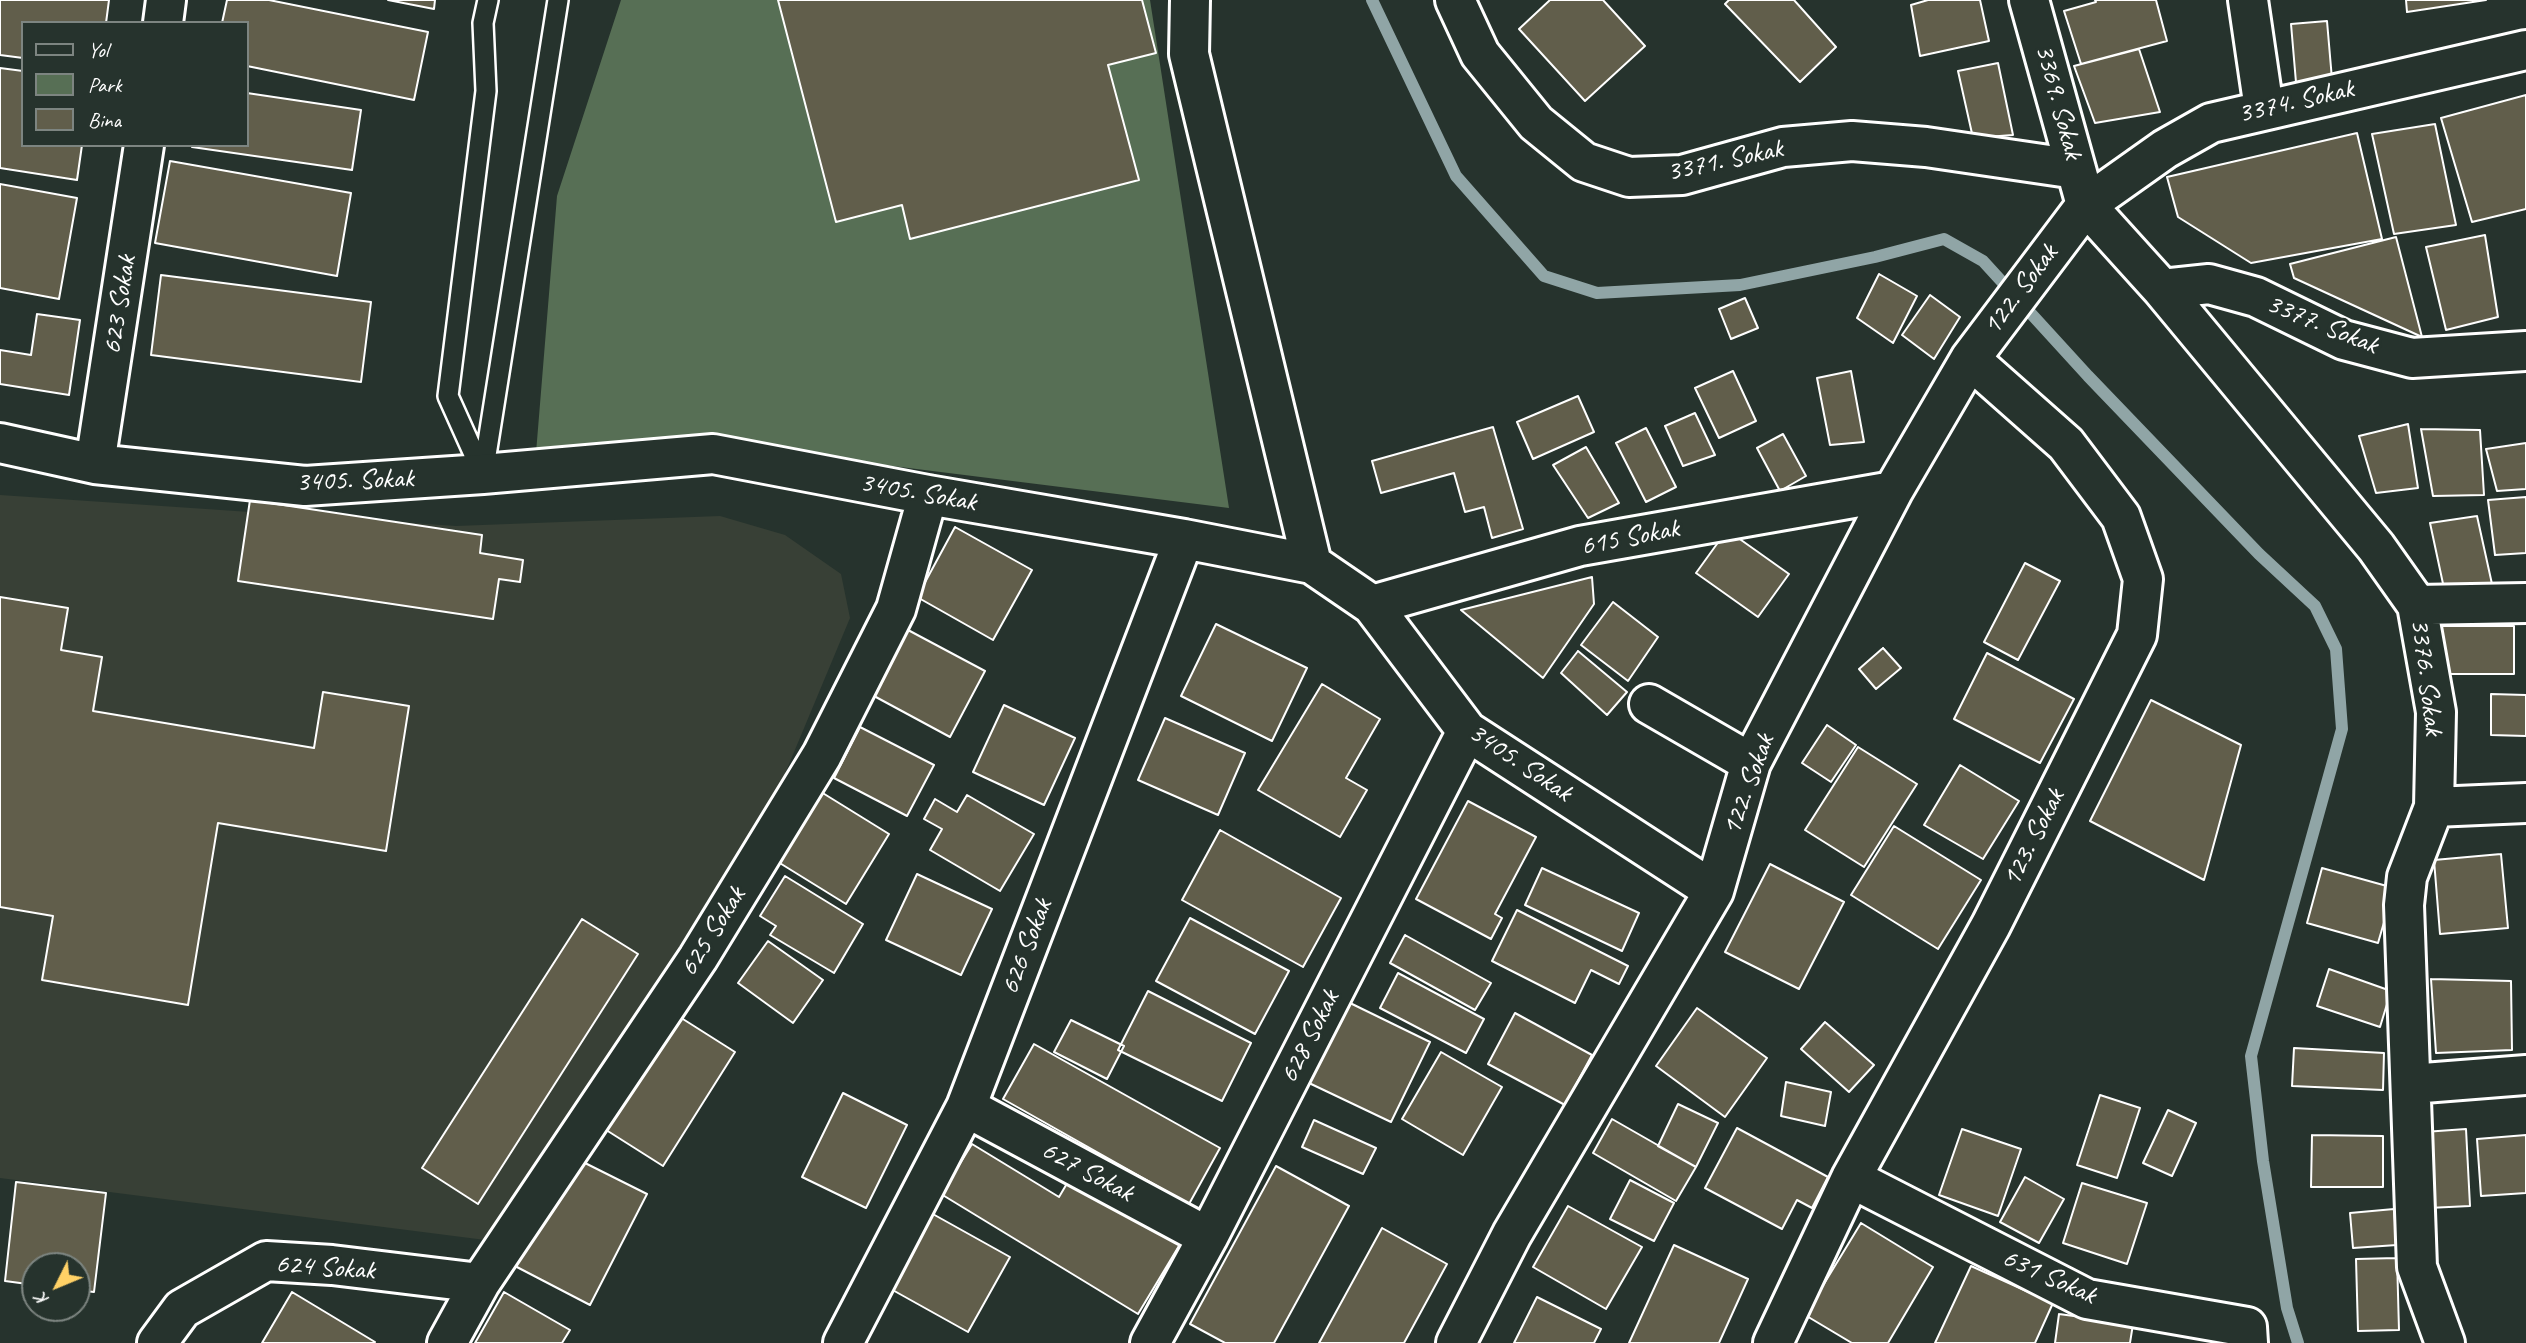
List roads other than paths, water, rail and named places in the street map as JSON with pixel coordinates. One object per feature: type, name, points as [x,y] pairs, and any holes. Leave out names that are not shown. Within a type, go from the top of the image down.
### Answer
[{"type":"street","points":[[163,21],[166,0]]},
{"type":"street","points":[[1190,0],[1189,54],[1312,564]]},
{"type":"street","name":"3369. Sokak","points":[[2029,0],[2081,187]]},
{"type":"street","points":[[2248,0],[2264,109]]},
{"type":"street","name":"3371. Sokak","points":[[1457,1],[1480,54],[1536,123],[1584,162],[1629,177],[1682,175],[1783,147],[1852,141],[1926,147],[2081,187]]},
{"type":"street","name":"3374. Sokak","points":[[2081,187],[2165,149],[2211,122],[2526,50]]},
{"type":"street","name":"623 Sokak","points":[[95,464],[144,147]]},
{"type":"street","name":"3376. Sokak","points":[[2081,187],[2376,547],[2417,605],[2436,712],[2434,807],[2407,877],[2404,905],[2417,1267],[2445,1343]]},
{"type":"street","name":"122. Sokak","points":[[1455,1343],[1513,1234],[1714,891],[1751,763],[1893,491],[1970,359],[2081,187]]},
{"type":"street","name":"3377. Sokak","points":[[2162,289],[2209,284],[2256,297],[2344,340],[2412,358],[2526,352]]},
{"type":"street","name":"123. Sokak","points":[[1773,1343],[1851,1178],[1990,925],[2137,635],[2143,579],[2121,517],[2066,444],[1970,359]]},
{"type":"street","name":"3405. Sokak","points":[[0,443],[95,464],[305,486],[713,454],[1312,564],[1372,605],[1467,731],[1714,891]]},
{"type":"street","name":"615 Sokak","points":[[1372,605],[1580,546],[1893,491]]},
{"type":"street","name":"625 Sokak","points":[[447,1343],[480,1283],[698,958],[822,755],[896,609],[928,495]]},
{"type":"street","name":"626 Sokak","points":[[843,1343],[966,1107],[1184,539]]},
{"type":"street","points":[[2417,605],[2526,603]]},
{"type":"street","points":[[1649,704],[1751,763]]},
{"type":"street","name":"628 Sokak","points":[[1150,1343],[1208,1237],[1467,731]]},
{"type":"street","points":[[2434,807],[2526,803]]},
{"type":"street","points":[[2412,1084],[2526,1075]]},
{"type":"street","name":"627 Sokak","points":[[966,1107],[1208,1237]]},
{"type":"street","name":"631 Sokak","points":[[1851,1178],[2087,1299],[2247,1327],[2248,1343]]},
{"type":"street","name":"624 Sokak","points":[[157,1343],[182,1309],[265,1261],[332,1265],[480,1283]]},
{"type":"lane","points":[[483,474],[448,396],[486,91],[483,23],[488,0]]},
{"type":"lane","points":[[483,474],[558,0]]},
{"type":"waterway","points":[[1372,0],[1456,176],[1544,276],[1597,293],[1740,285],[1875,257],[1944,239],[1983,261],[2088,376],[2259,554],[2315,606],[2336,649],[2342,729],[2251,1056],[2263,1161],[2287,1308],[2298,1343]]}]
